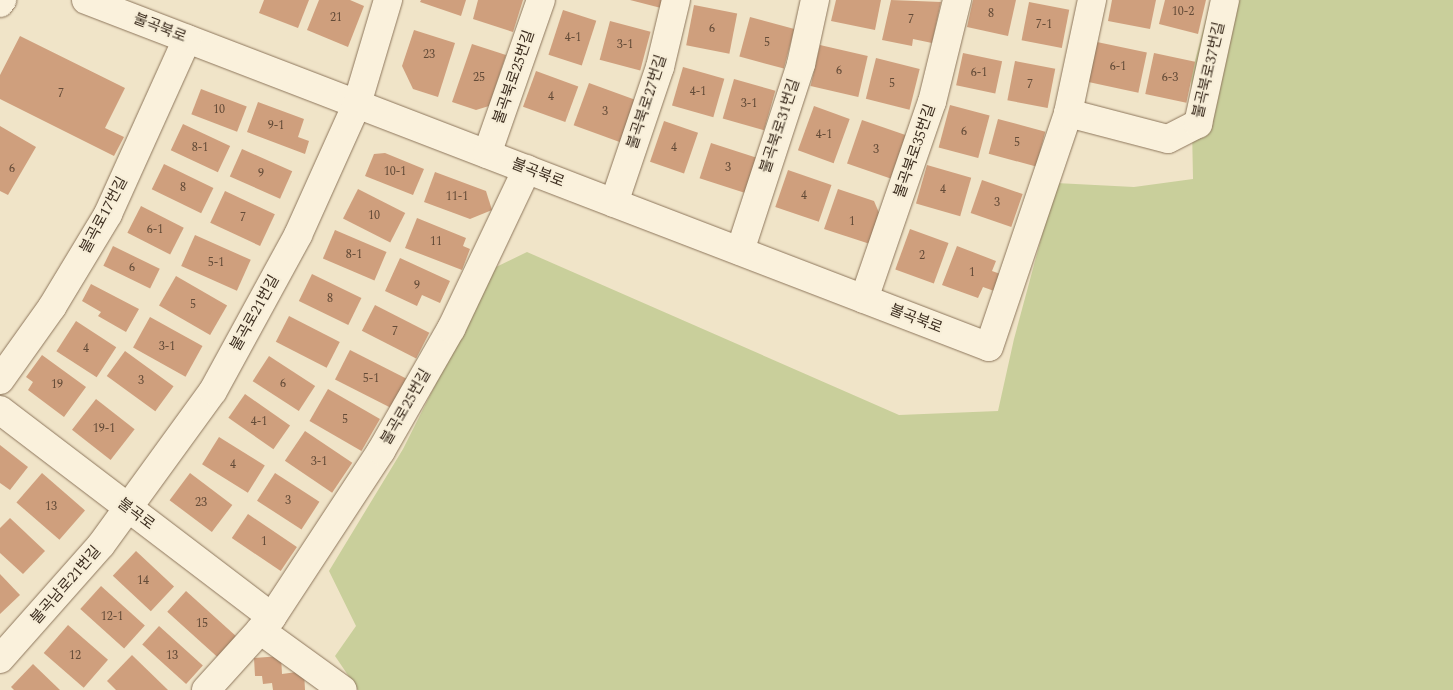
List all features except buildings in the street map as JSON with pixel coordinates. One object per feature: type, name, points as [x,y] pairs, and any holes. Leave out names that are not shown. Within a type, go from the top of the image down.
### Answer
[{"type":"street","name":"불곡북로","points":[[86,0],[989,347],[1068,113]]},
{"type":"street","name":"불곡로21번길","points":[[128,508],[213,391],[298,235],[356,104],[388,0]]},
{"type":"street","name":"불곡북로25번길","points":[[487,154],[541,0]]},
{"type":"street","name":"불곡북로27번길","points":[[614,203],[660,67],[676,0]]},
{"type":"street","name":"불곡북로31번길","points":[[740,251],[801,64],[815,0]]},
{"type":"street","name":"불곡북로35번길","points":[[864,299],[932,102],[957,0]]},
{"type":"street","points":[[1068,113],[1092,0]]},
{"type":"street","name":"불곡북로37번길","points":[[1068,113],[1168,139],[1198,124],[1225,0]]},
{"type":"street","name":"불곡로17번길","points":[[0,380],[52,306],[108,214],[187,39]]},
{"type":"street","name":"불곡로25번길","points":[[206,690],[266,624],[381,451],[447,337],[527,169]]},
{"type":"street","name":"불곡로","points":[[0,410],[128,508],[343,690]]},
{"type":"street","name":"불곡남로21번길","points":[[0,659],[101,545],[128,508]]},
{"type":"green space","points":[[1211,0],[1453,0],[1453,690],[358,690],[335,656],[356,626],[329,571],[403,449],[494,268],[527,252],[899,415],[998,411],[1014,339],[1056,183],[1134,187],[1193,179],[1191,76]]}]
